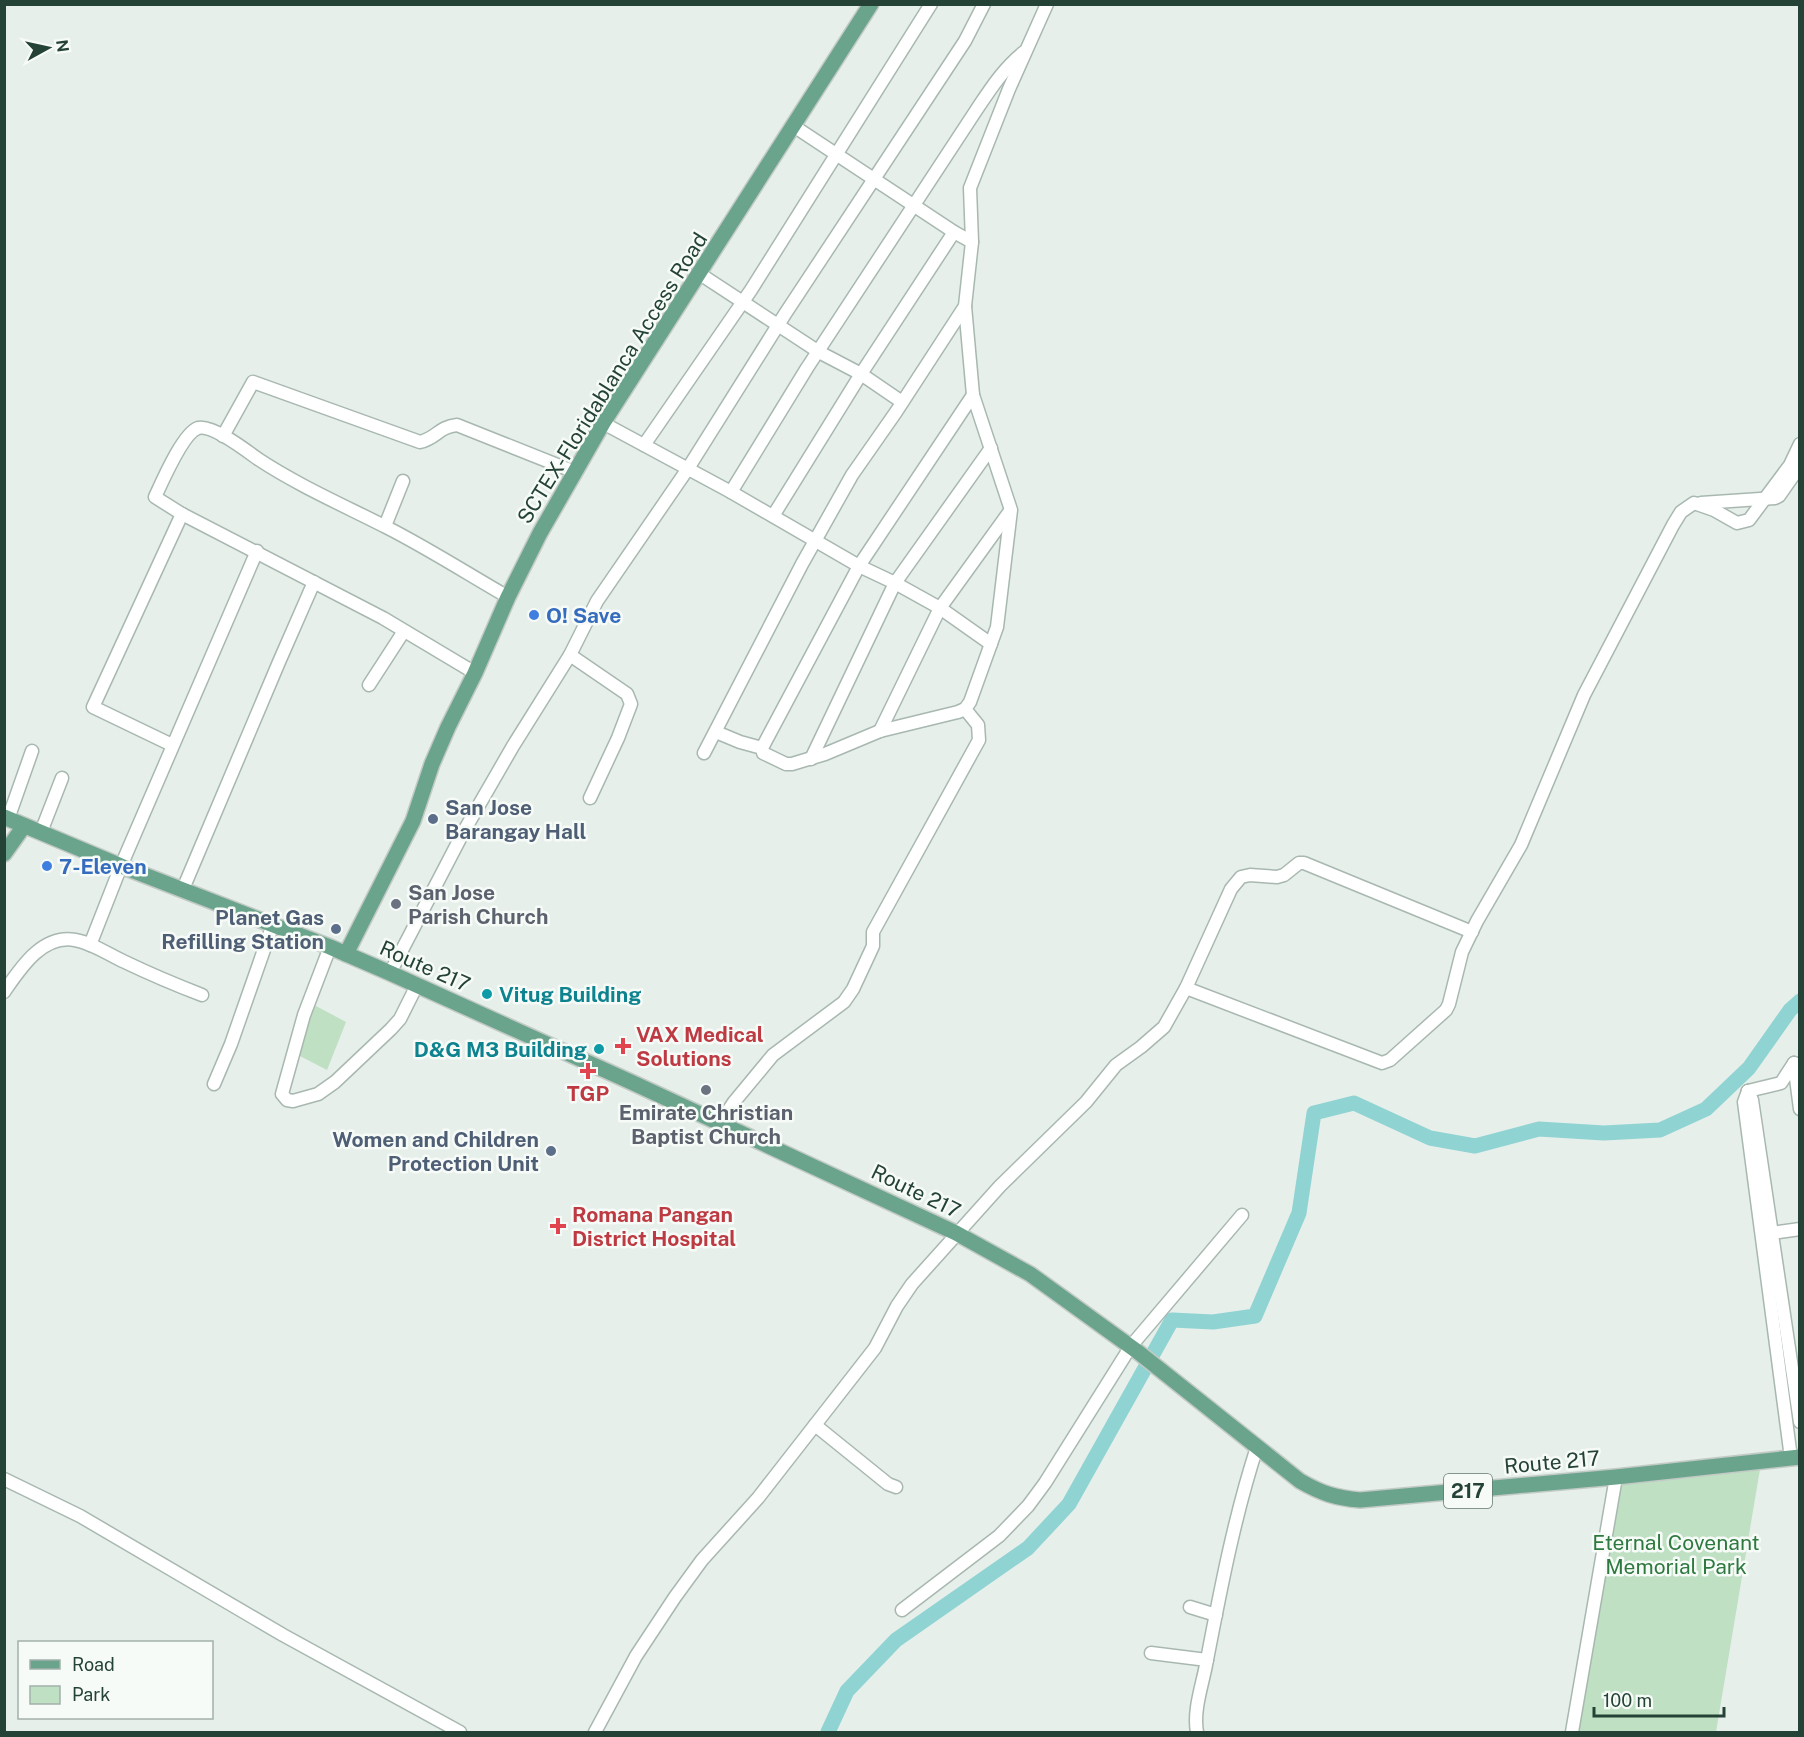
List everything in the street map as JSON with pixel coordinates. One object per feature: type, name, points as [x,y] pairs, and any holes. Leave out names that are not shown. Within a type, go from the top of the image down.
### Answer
[{"type":"main road","name":"SCTEX-Floridablanca Access Road","points":[[346,954],[413,821],[432,764],[508,597],[540,533],[603,423],[795,127],[871,4]]},
{"type":"main road","name":"Route 217","points":[[6,818],[390,973],[956,1233],[1030,1274],[1175,1380],[1300,1481],[1321,1493],[1338,1498],[1360,1500],[1616,1477],[1795,1457]]},
{"type":"main road","points":[[4,854],[24,826]]},
{"type":"street","points":[[644,445],[743,302],[931,4]]},
{"type":"street","points":[[973,395],[859,566],[762,748],[763,753],[786,764],[811,759],[880,731],[965,709],[970,702],[998,627],[1011,510],[973,395],[965,306],[972,242],[970,188],[1047,4]]},
{"type":"street","points":[[390,973],[464,831],[513,746],[570,655],[597,601],[687,470],[778,325],[964,41],[979,6]]},
{"type":"street","points":[[732,492],[807,368],[999,77],[1027,49]]},
{"type":"street","points":[[795,127],[972,242]]},
{"type":"street","points":[[773,516],[861,374],[954,232]]},
{"type":"street","points":[[700,274],[819,352],[861,374],[902,402]]},
{"type":"street","points":[[704,753],[802,564],[852,475],[965,306]]},
{"type":"street","points":[[223,436],[253,382],[420,442],[434,437],[445,426],[457,425],[575,472]]},
{"type":"street","points":[[603,423],[687,470],[732,492],[859,566],[940,608],[991,644]]},
{"type":"street","points":[[475,673],[404,631],[257,551],[182,514],[155,497],[175,456],[192,432],[198,428],[205,428],[223,436],[280,473],[385,526],[508,597]]},
{"type":"street","points":[[1694,503],[1714,510],[1737,523],[1749,520],[1790,465],[1800,444]]},
{"type":"street","points":[[811,759],[895,583],[991,448]]},
{"type":"street","points":[[1186,988],[1347,1051],[1386,1063],[1446,1010],[1462,952],[1521,845],[1584,695],[1612,639],[1682,512],[1694,503],[1770,500],[1779,496],[1800,466]]},
{"type":"street","points":[[385,526],[403,481]]},
{"type":"street","points":[[880,731],[940,608],[1011,510]]},
{"type":"street","points":[[172,745],[93,707],[182,514]]},
{"type":"street","points":[[90,945],[172,745],[257,551]]},
{"type":"street","points":[[183,889],[314,582]]},
{"type":"street","points":[[369,686],[404,631]]},
{"type":"street","points":[[570,655],[627,694],[631,704],[590,798]]},
{"type":"street","points":[[720,1123],[772,1055],[833,1011],[844,1002],[853,989],[873,946],[873,932],[979,741],[978,725],[965,709]]},
{"type":"street","points":[[716,732],[762,748]]},
{"type":"street","points":[[6,818],[32,752]]},
{"type":"street","points":[[41,832],[62,778]]},
{"type":"street","points":[[595,1732],[636,1656],[675,1597],[702,1560],[758,1498],[875,1348],[897,1306],[912,1284],[1000,1186],[1086,1102],[1116,1065],[1164,1027],[1186,988],[1231,889],[1241,877],[1250,875],[1277,877],[1284,875],[1299,862],[1318,867],[1472,932]]},
{"type":"street","points":[[214,1084],[231,1044],[273,924]]},
{"type":"street","points":[[4,992],[21,966],[32,955],[65,939],[90,945],[202,995]]},
{"type":"street","points":[[330,947],[304,1015],[282,1094],[287,1100],[293,1101],[318,1094],[335,1082],[392,1029],[400,1019],[417,985]]},
{"type":"street","points":[[1795,1457],[1793,1400],[1744,1102],[1748,1091],[1781,1083],[1797,1063]]},
{"type":"street","points":[[1797,1063],[1800,1109]]},
{"type":"street","points":[[902,1610],[999,1536],[1028,1506],[1134,1349],[1242,1215]]},
{"type":"street","points":[[1766,1234],[1800,1229]]},
{"type":"street","points":[[1793,1400],[1800,1422]]},
{"type":"street","points":[[815,1425],[888,1484],[896,1487]]},
{"type":"street","points":[[1197,1732],[1197,1712],[1216,1615],[1247,1478],[1257,1447]]},
{"type":"street","points":[[1572,1732],[1616,1477]]},
{"type":"street","points":[[4,1479],[80,1516],[283,1635],[460,1732]]},
{"type":"street","points":[[1190,1607],[1216,1615]]},
{"type":"street","points":[[1151,1653],[1207,1660]]},
{"type":"green space","points":[[311,1006],[316,1006],[346,1022],[327,1070],[298,1055]]},
{"type":"green space","name":"Eternal Covenant Memorial Park","points":[[1761,1463],[1716,1732],[1579,1732],[1619,1479]]},
{"type":"waterway","points":[[828,1732],[847,1691],[896,1640],[1028,1548],[1069,1504],[1172,1320],[1213,1322],[1255,1316],[1299,1213],[1314,1113],[1354,1103],[1430,1138],[1475,1146],[1539,1129],[1604,1133],[1660,1130],[1706,1109],[1749,1068],[1790,1010],[1800,1001]]},
{"type":"place","name":"O! Save","points":[[534,615]]},
{"type":"place","name":"San Jose Barangay Hall","points":[[433,819]]},
{"type":"place","name":"7-Eleven","points":[[47,866]]},
{"type":"place","name":"San Jose Parish Church","points":[[396,904]]},
{"type":"place","name":"Planet Gas Refilling Station","points":[[336,929]]},
{"type":"place","name":"Vitug Building","points":[[487,994]]},
{"type":"place","name":"VAX Medical Solutions","points":[[623,1046]]},
{"type":"place","name":"D&G M3 Building","points":[[599,1049]]},
{"type":"place","name":"TGP","points":[[588,1071]]},
{"type":"place","name":"Emirate Christian Baptist Church","points":[[706,1090]]},
{"type":"place","name":"Women and Children Protection Unit","points":[[551,1151]]},
{"type":"place","name":"Romana Pangan District Hospital","points":[[558,1226]]}]
